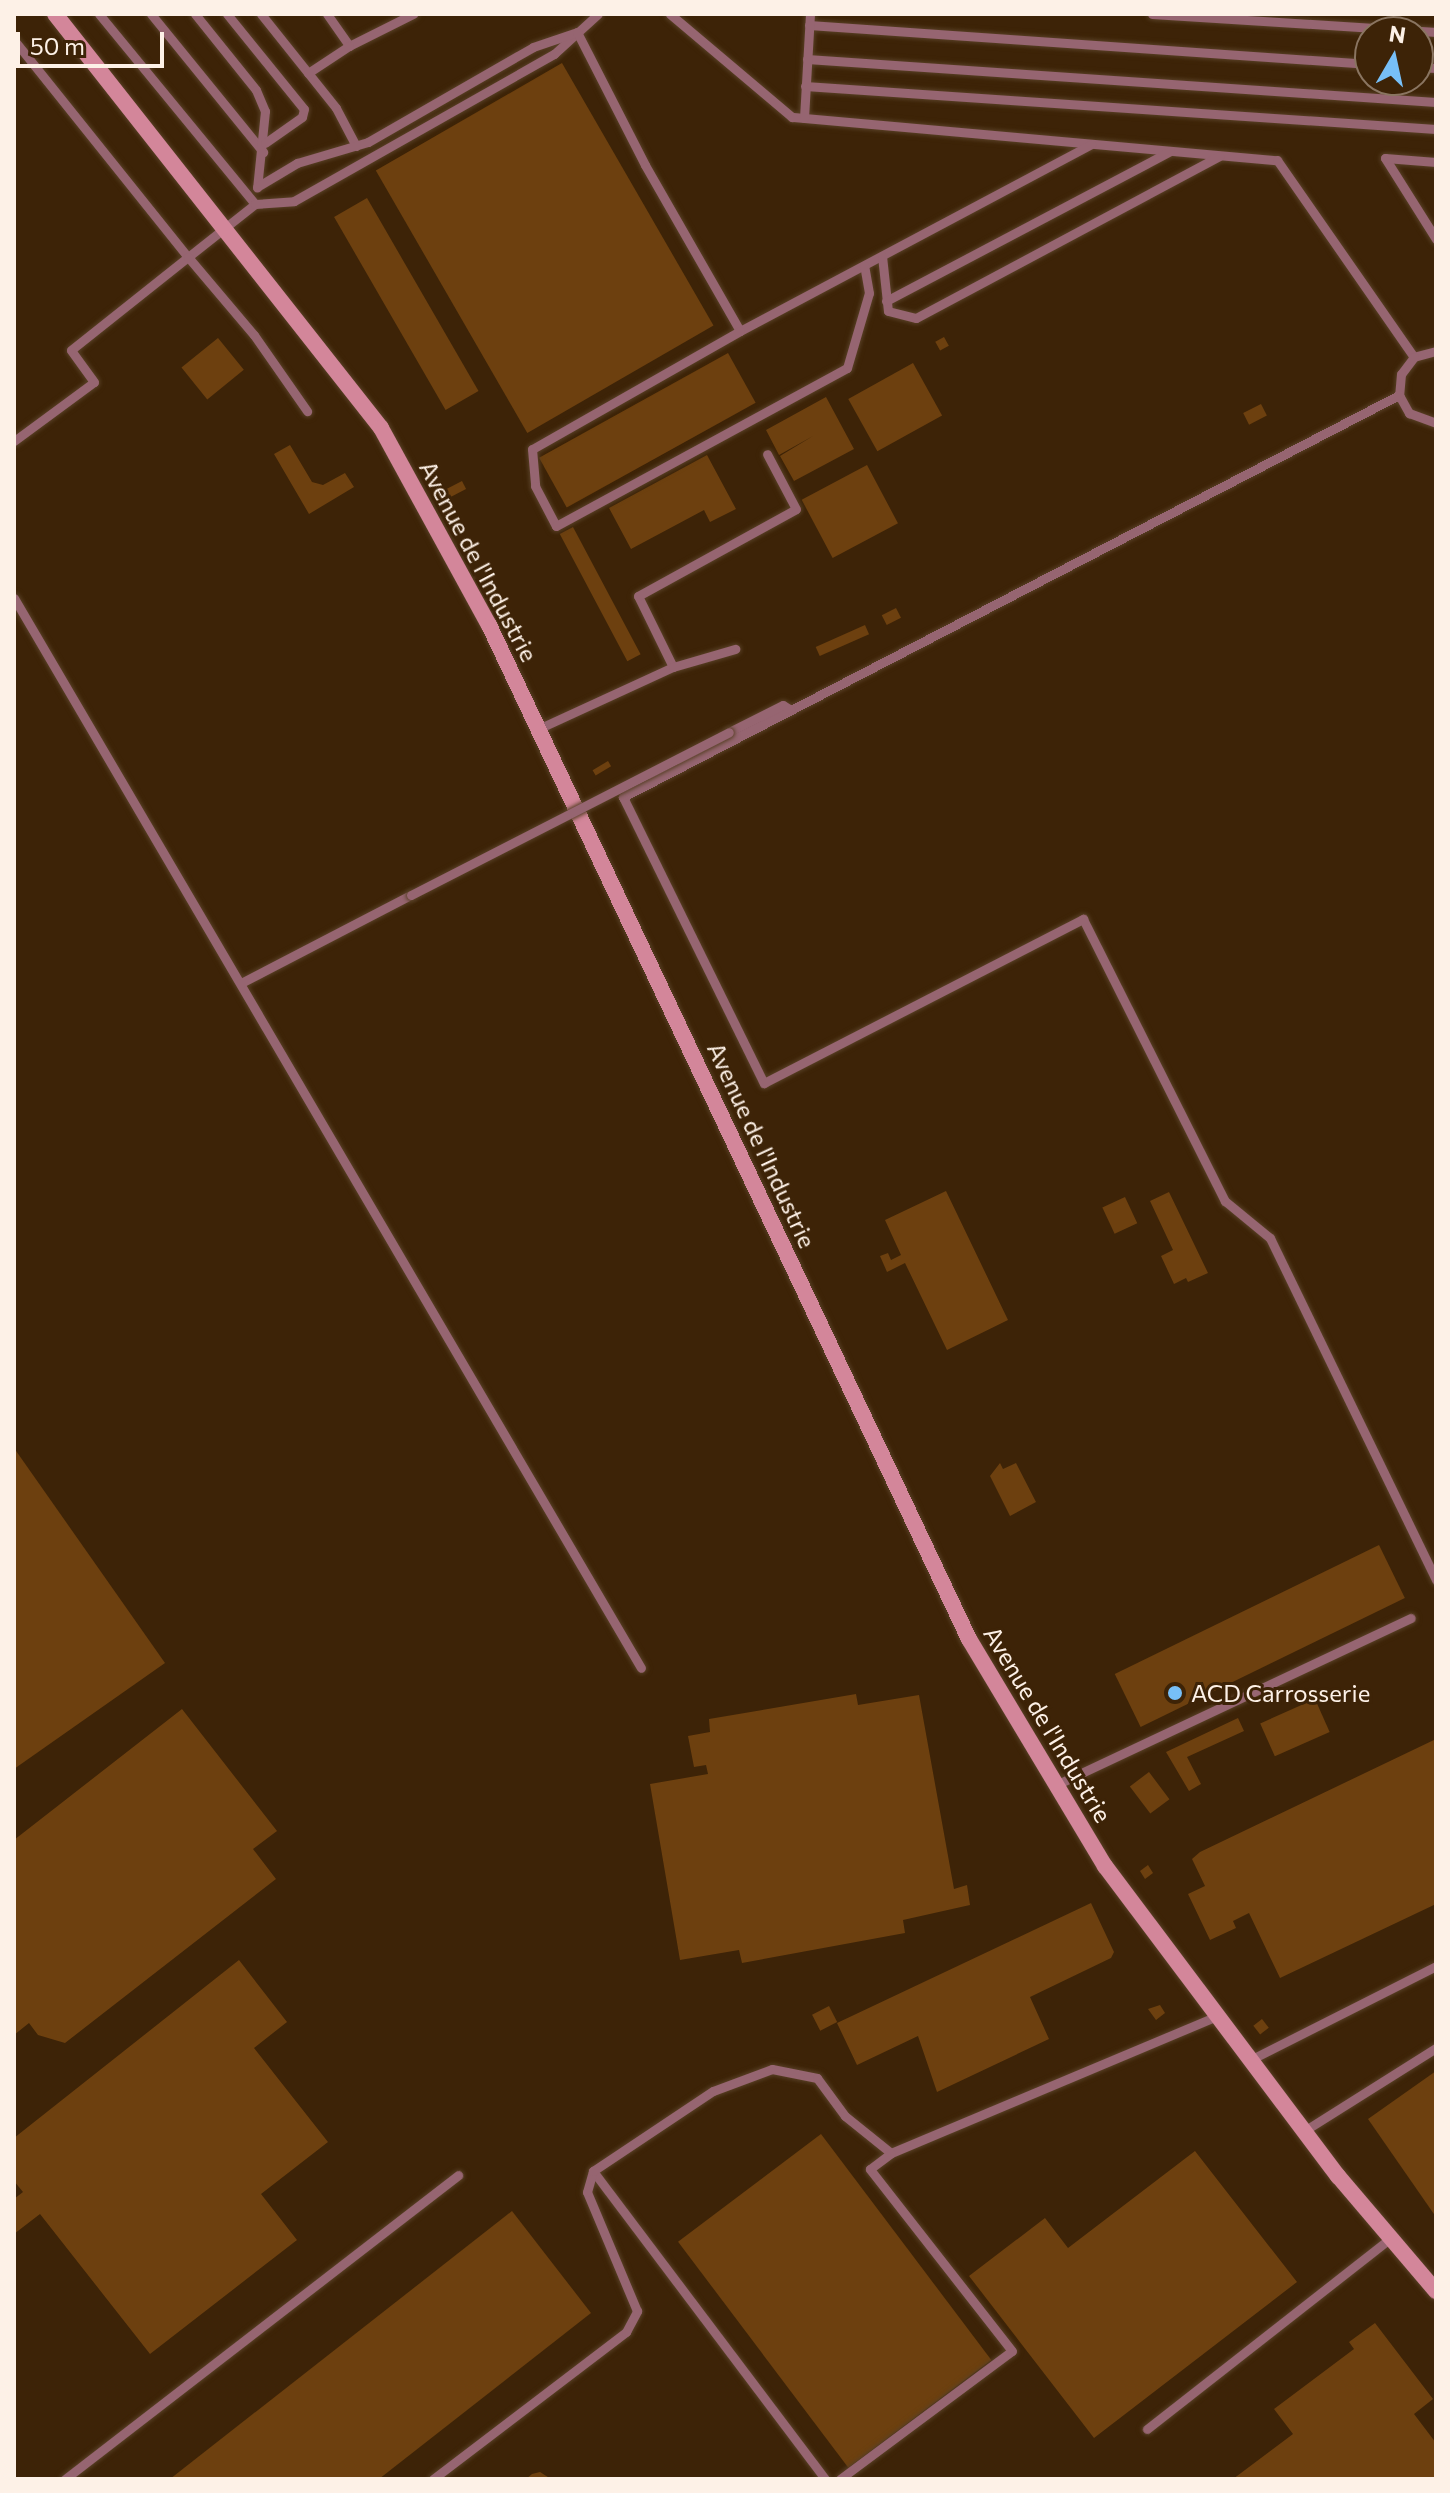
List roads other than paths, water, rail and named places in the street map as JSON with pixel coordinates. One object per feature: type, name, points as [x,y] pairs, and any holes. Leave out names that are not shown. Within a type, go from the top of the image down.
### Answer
[{"type":"street","name":"Avenue de l'Industrie","points":[[55,14],[381,428],[489,625],[969,1639],[1105,1866],[1304,2131],[1436,2291]]},
{"type":"lane","points":[[99,14],[255,204]]},
{"type":"lane","points":[[151,14],[264,148]]},
{"type":"lane","points":[[195,14],[256,90],[265,111],[264,148],[255,204]]},
{"type":"lane","points":[[227,14],[304,109],[302,117],[264,148]]},
{"type":"lane","points":[[261,14],[336,108],[356,146]]},
{"type":"lane","points":[[327,14],[349,46]]},
{"type":"lane","points":[[308,73],[349,46],[413,14]]},
{"type":"lane","points":[[14,441],[94,382],[71,350],[255,204],[294,201],[554,54],[598,14]]},
{"type":"lane","points":[[670,14],[792,117],[1277,160],[1414,357]]},
{"type":"lane","points":[[804,118],[810,14]]},
{"type":"lane","points":[[1152,14],[1436,32]]},
{"type":"lane","points":[[809,25],[1354,63]]},
{"type":"lane","points":[[257,187],[297,163],[356,146],[533,47],[577,32]]},
{"type":"lane","points":[[577,32],[645,165],[740,331]]},
{"type":"lane","points":[[14,40],[254,335],[307,411]]},
{"type":"lane","points":[[807,59],[1436,102]]},
{"type":"lane","points":[[805,86],[1436,129]]},
{"type":"lane","points":[[864,265],[869,293],[847,368],[556,526],[535,486],[532,449],[740,331],[1091,144]]},
{"type":"lane","points":[[886,301],[1170,151]]},
{"type":"lane","points":[[882,256],[888,311],[916,318],[1221,155]]},
{"type":"lane","points":[[1436,162],[1385,158],[1436,239]]},
{"type":"lane","points":[[1436,351],[1414,357],[1401,374],[1399,395],[1409,413],[1436,423]]},
{"type":"lane","points":[[1399,395],[623,797],[764,1083],[1083,919],[1225,1201],[1270,1238],[1436,1580]]},
{"type":"lane","points":[[673,667],[638,596],[796,509],[767,454]]},
{"type":"lane","points":[[14,598],[641,1668]]},
{"type":"lane","points":[[538,729],[673,667],[735,649]]},
{"type":"lane","points":[[241,983],[783,705],[791,710]]},
{"type":"lane","points":[[1056,1785],[1411,1618]]},
{"type":"lane","points":[[1250,2060],[1436,1966]]},
{"type":"lane","points":[[840,2479],[1012,2351],[870,2169],[891,2153],[1217,2016]]},
{"type":"lane","points":[[1304,2131],[1436,2048]]},
{"type":"lane","points":[[433,2479],[626,2332],[637,2311],[587,2192],[593,2171],[713,2091],[772,2069],[817,2078],[845,2116],[891,2153]]},
{"type":"lane","points":[[593,2171],[825,2479]]},
{"type":"lane","points":[[65,2479],[458,2175]]},
{"type":"lane","points":[[1147,2429],[1391,2238]]},
{"type":"place","name":"ACD Carrosserie","points":[[1175,1693]]}]
